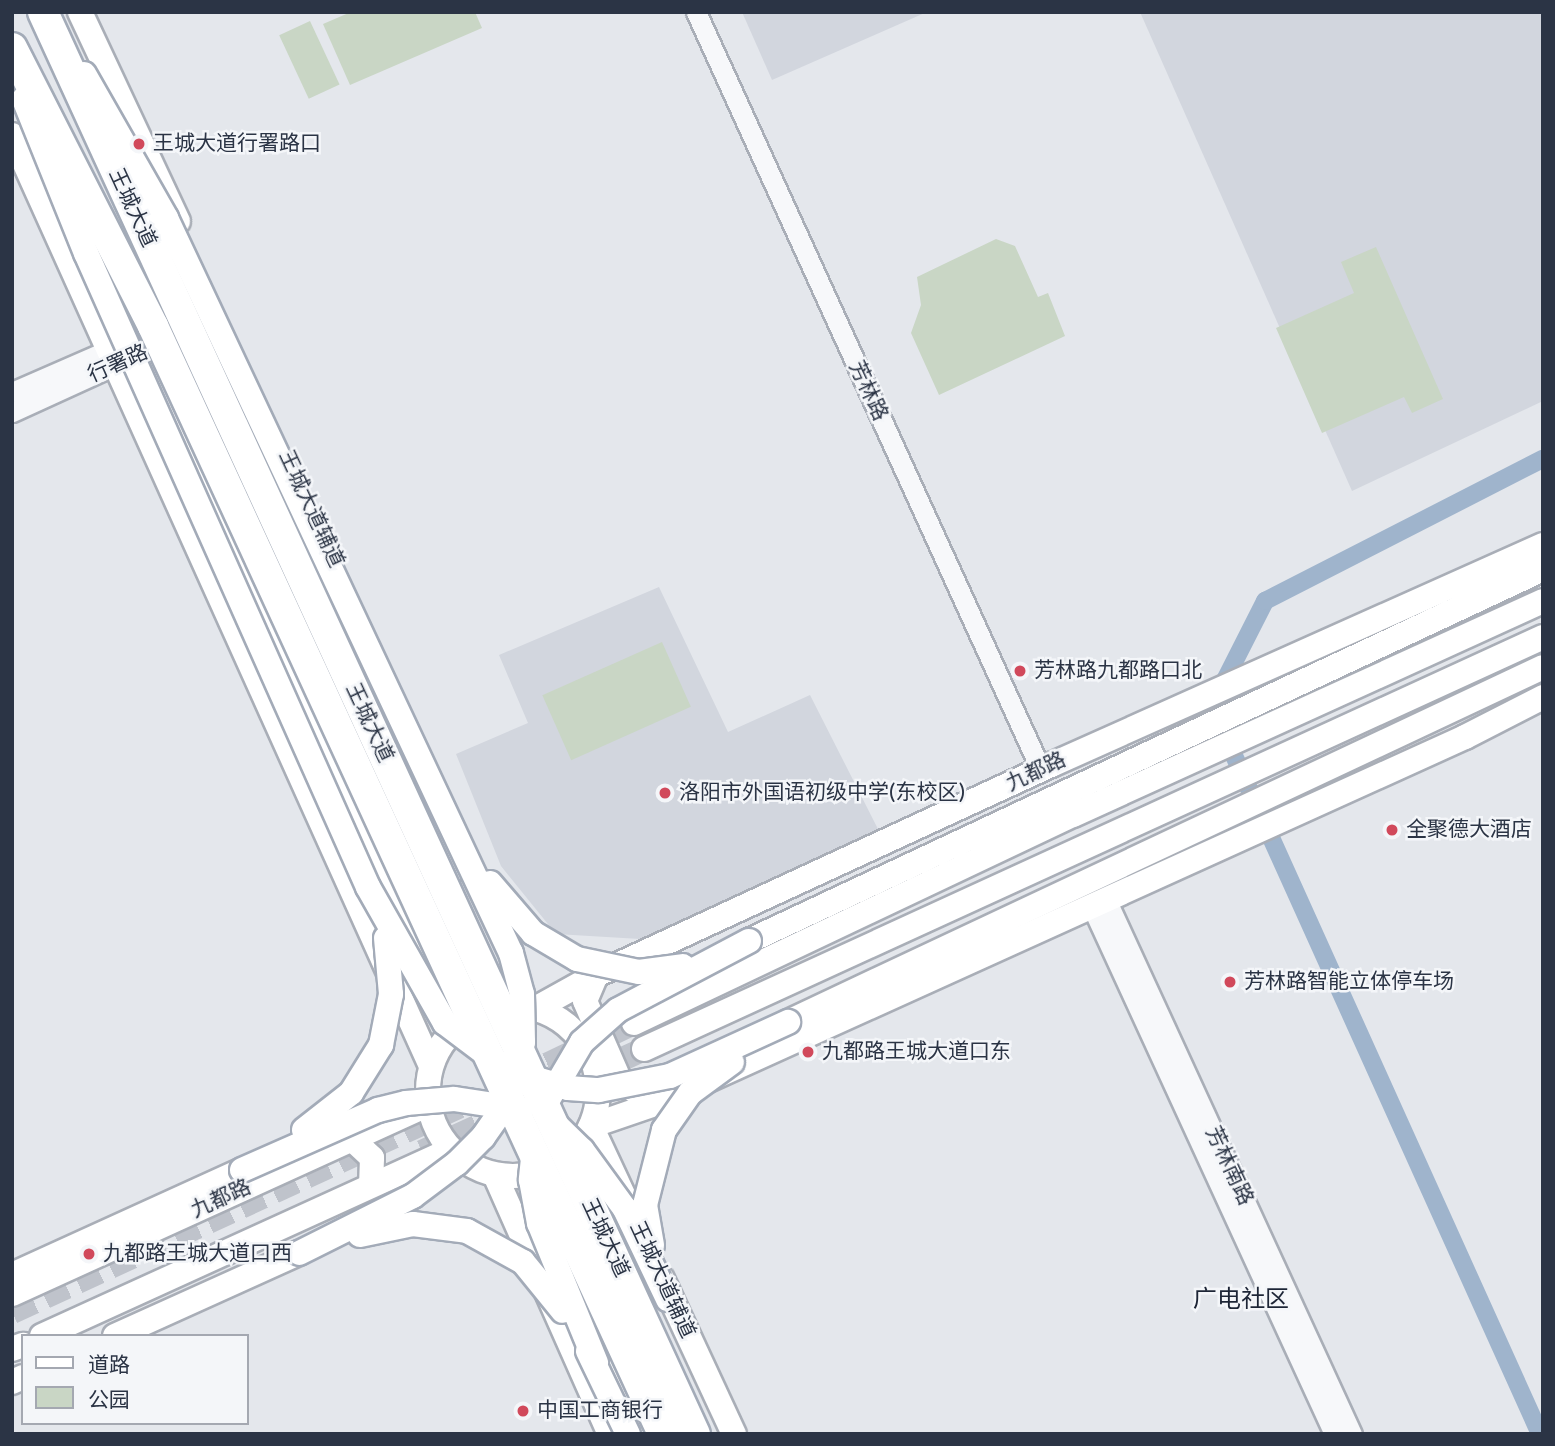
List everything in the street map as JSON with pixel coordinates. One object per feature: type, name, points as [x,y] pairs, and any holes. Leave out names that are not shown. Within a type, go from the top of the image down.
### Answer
[{"type":"highway","name":"王城大道","points":[[43,12],[695,1434]]},
{"type":"highway","name":"王城大道","points":[[12,48],[153,326],[663,1434]]},
{"type":"main road","points":[[50,12],[166,218],[455,833],[520,980],[523,1042],[513,1086],[495,1122],[443,1175],[413,1196],[299,1253],[119,1334]]},
{"type":"main road","name":"王城大道","points":[[56,12],[211,316],[451,872],[523,1007]]},
{"type":"main road","name":"王城大道辅道","points":[[80,12],[211,316],[431,772],[523,1007]]},
{"type":"main road","points":[[12,70],[456,1027],[431,1066],[428,1104],[435,1128],[451,1150],[466,1163],[495,1175],[526,1175],[556,1165],[577,1148],[591,1126],[598,1084],[589,1053],[570,1028],[523,1007]]},
{"type":"main road","points":[[12,70],[86,254],[368,887],[445,1023],[480,1052],[520,1076],[584,1089],[635,1086],[670,1076],[1543,667]]},
{"type":"main road","points":[[12,135],[431,1066]]},
{"type":"main road","points":[[87,233],[112,356],[193,456]]},
{"type":"main road","points":[[216,505],[233,626]]},
{"type":"main road","name":"九都路","points":[[456,1027],[483,1012],[523,1007],[596,975],[1261,669],[1543,545]]},
{"type":"main road","points":[[628,1434],[548,1250],[534,1203],[532,1161],[545,1106],[574,1053],[598,1026],[638,998],[749,941],[1543,569]]},
{"type":"main road","points":[[634,1024],[1198,758],[1543,601]]},
{"type":"main road","points":[[644,1049],[1543,637]]},
{"type":"main road","points":[[591,1126],[655,1104],[1303,810],[1543,697]]},
{"type":"main road","points":[[431,772],[451,872]]},
{"type":"main road","points":[[455,833],[520,921],[550,946],[577,960],[652,971],[693,963],[749,941]]},
{"type":"main road","points":[[242,1170],[332,1111],[376,1057],[390,1007],[391,965],[368,887]]},
{"type":"main road","points":[[596,975],[585,1001],[620,1081],[655,1104]]},
{"type":"main road","points":[[668,1299],[645,1206],[652,1164],[664,1130],[677,1108],[705,1079],[788,1021]]},
{"type":"main road","points":[[12,1275],[379,1110],[406,1103],[454,1100],[525,1110],[565,1132],[600,1172],[625,1209],[731,1434]]},
{"type":"main road","name":"九都路","points":[[12,1294],[428,1104]]},
{"type":"main road","name":"王城大道辅道","points":[[591,1126],[731,1434]]},
{"type":"main road","points":[[353,1140],[372,1158],[375,1174],[371,1185]]},
{"type":"main road","name":"王城大道","points":[[577,1148],[708,1434]]},
{"type":"main road","points":[[46,1334],[451,1150]]},
{"type":"main road","points":[[495,1175],[610,1434]]},
{"type":"main road","points":[[526,1175],[646,1434]]},
{"type":"main road","points":[[299,1253],[400,1225],[431,1224],[467,1231],[523,1262],[554,1298],[596,1363]]},
{"type":"street","name":"芳林路","points":[[696,12],[1046,767]]},
{"type":"street","name":"芳林路","points":[[708,12],[1046,767]]},
{"type":"street","name":"行署路","points":[[12,412],[112,356],[211,316]]},
{"type":"street","name":"行署路","points":[[12,392],[112,356]]},
{"type":"street","name":"芳林南路","points":[[1099,902],[1334,1434]]},
{"type":"street","name":"芳林南路","points":[[1099,902],[1352,1434]]},
{"type":"shaded area","points":[[742,12],[927,12],[772,80]]},
{"type":"shaded area","points":[[1140,12],[1543,12],[1543,401],[1352,491]]},
{"type":"shaded area","name":"洛阳市外国语初级中学(东校区)","points":[[659,587],[728,732],[810,695],[880,833],[640,939],[556,934],[501,866],[456,754],[528,723],[499,655]]},
{"type":"green space","points":[[351,12],[475,12],[482,28],[350,85],[323,24]]},
{"type":"green space","points":[[310,21],[340,84],[309,99],[279,35]]},
{"type":"green space","points":[[996,239],[1015,246],[1038,297],[1048,293],[1065,336],[939,395],[911,333],[921,305],[917,277]]},
{"type":"green space","points":[[1376,247],[1443,399],[1412,413],[1404,397],[1322,433],[1276,328],[1354,293],[1341,262]]},
{"type":"green space","points":[[662,642],[691,707],[571,760],[542,695]]},
{"type":"waterway","points":[[1540,1434],[1226,738],[1225,680],[1265,601],[1543,459]]},
{"type":"tunnel","points":[[515,1080],[634,1023]]},
{"type":"tunnel","points":[[555,1090],[644,1049]]},
{"type":"tunnel","points":[[12,1312],[478,1098]]},
{"type":"tunnel","points":[[422,1152],[503,1115]]},
{"type":"place","name":"王城大道行署路口","points":[[139,144]]},
{"type":"place","name":"芳林路九都路口北","points":[[1020,671]]},
{"type":"place","name":"洛阳市外国语初级中学(东校区)","points":[[665,793]]},
{"type":"place","name":"全聚德大酒店","points":[[1392,830]]},
{"type":"place","name":"芳林路智能立体停车场","points":[[1230,982]]},
{"type":"place","name":"九都路王城大道口东","points":[[808,1052]]},
{"type":"place","name":"九都路王城大道口西","points":[[89,1254]]},
{"type":"place","name":"中国工商银行","points":[[523,1411]]},
{"type":"district","name":"广电社区","points":[[1241,1300]]}]
